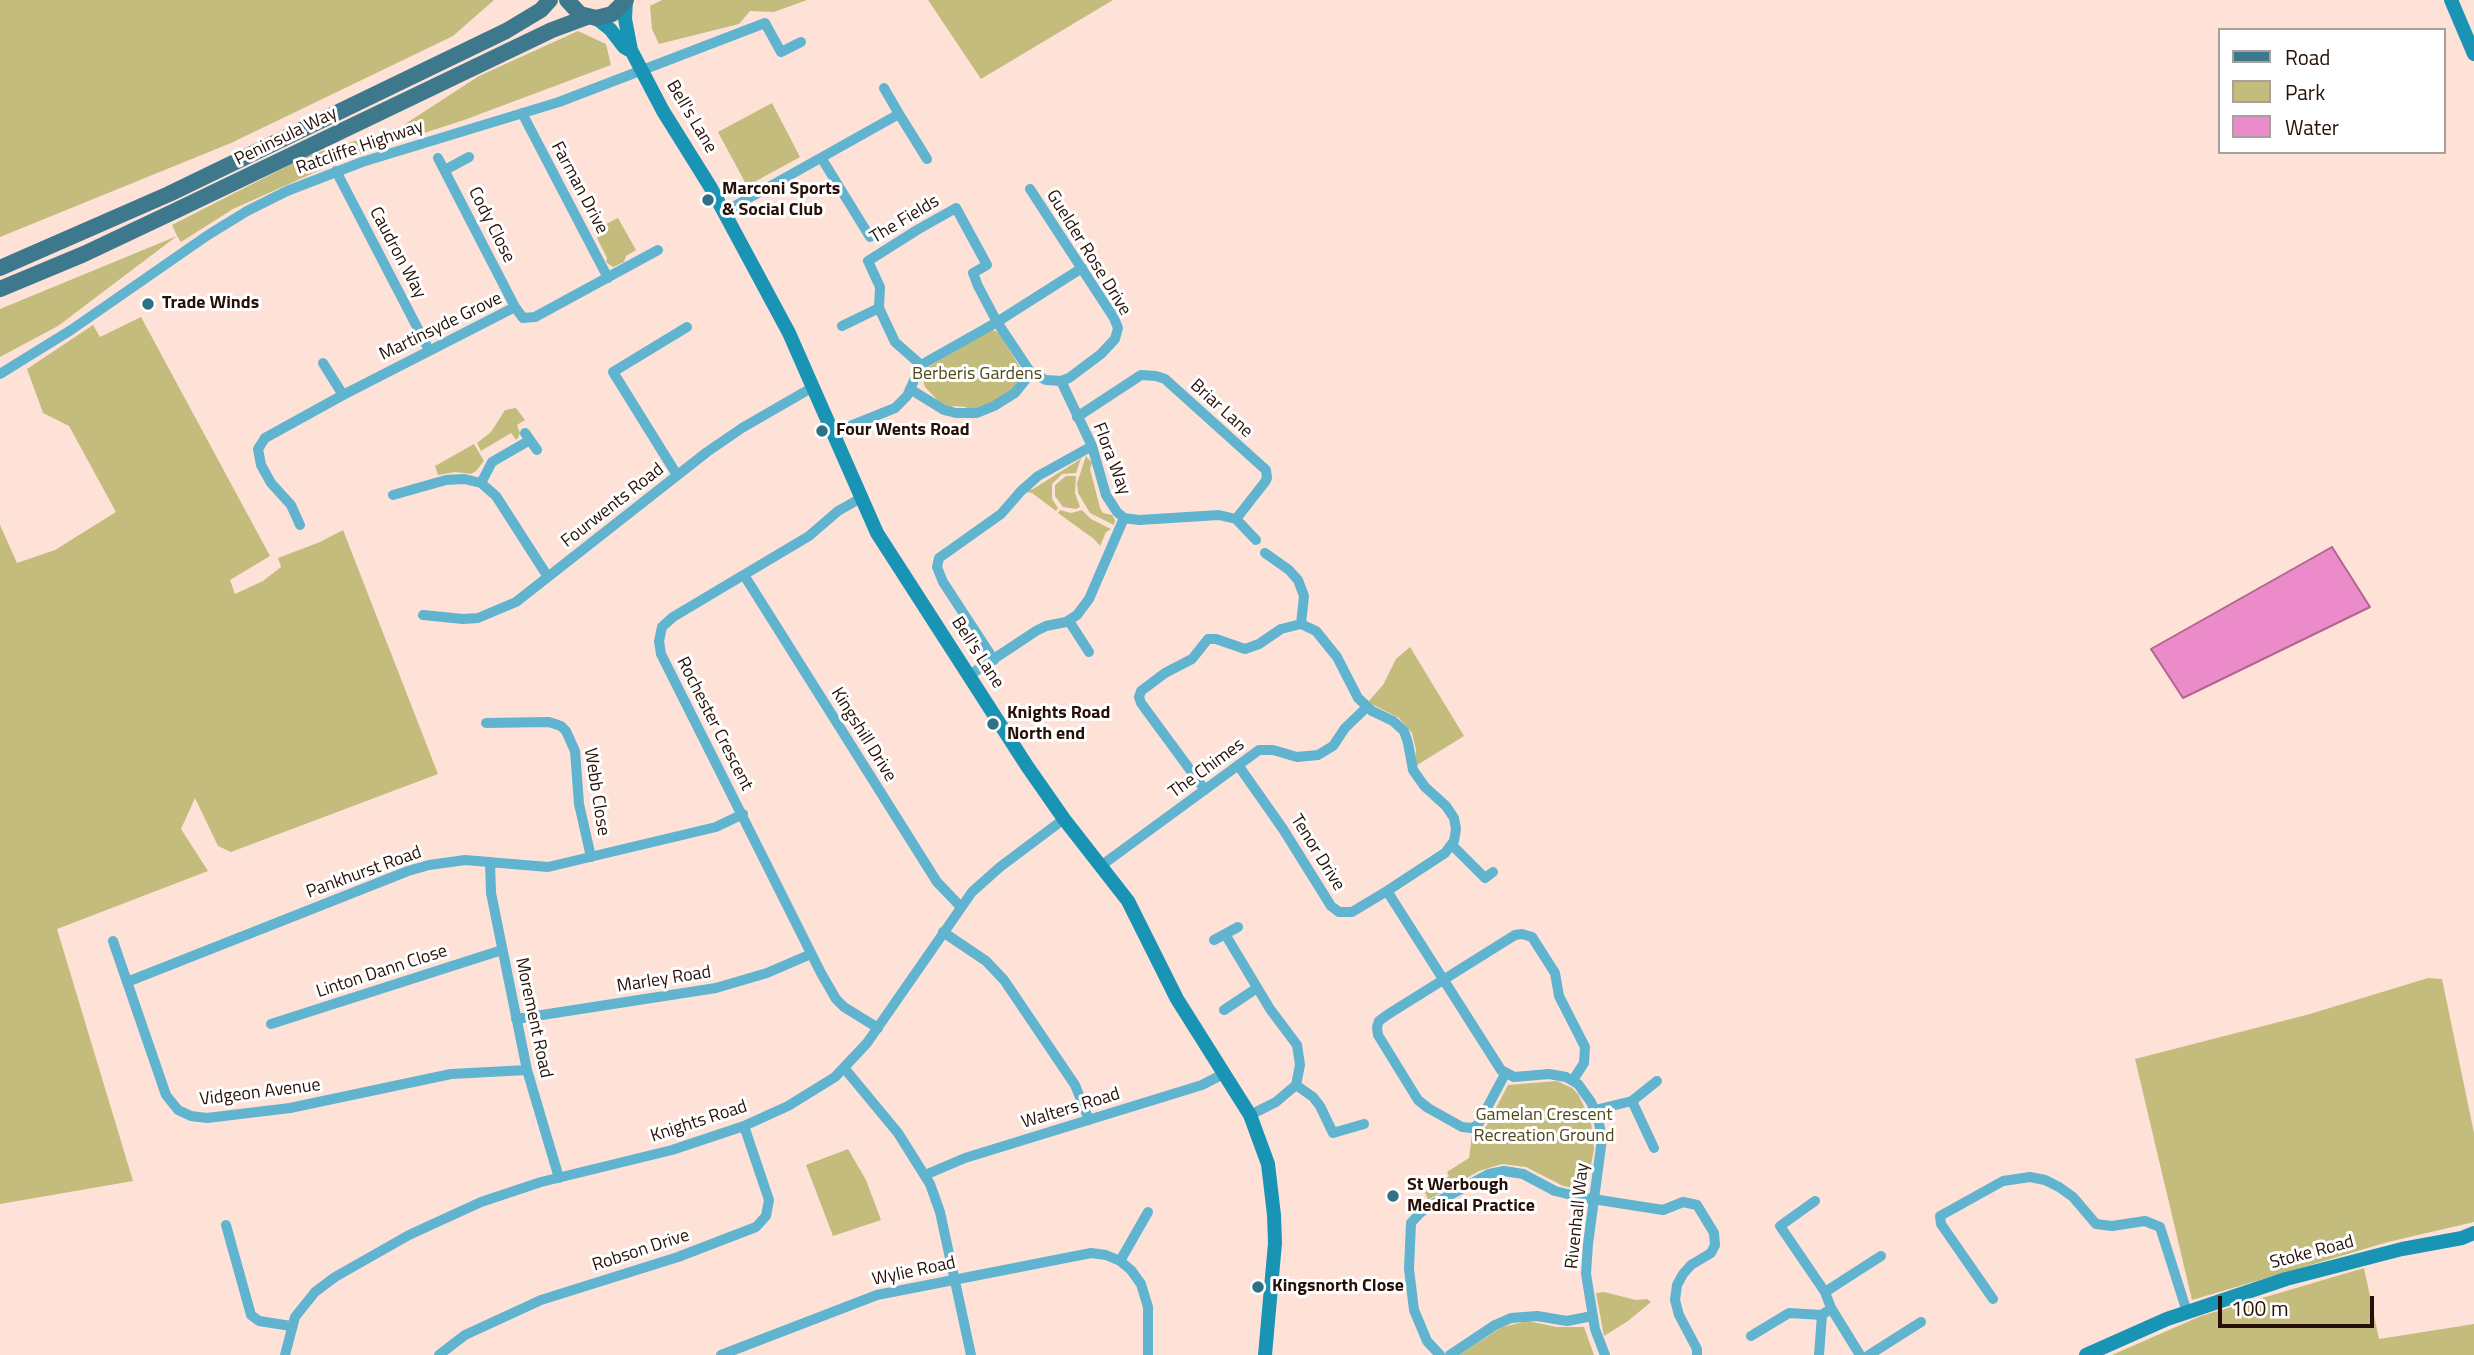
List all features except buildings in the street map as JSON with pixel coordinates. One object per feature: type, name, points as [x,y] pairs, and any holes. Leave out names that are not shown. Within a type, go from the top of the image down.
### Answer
[{"type":"main road","name":"Peninsula Way","points":[[0,268],[169,194],[494,37],[541,10],[550,0]]},
{"type":"main road","points":[[567,0],[572,7],[591,17]]},
{"type":"main road","name":"Peninsula Way","points":[[0,289],[189,205],[552,30],[591,17],[612,14],[626,0]]},
{"type":"street","name":"Bell's Lane","points":[[626,0],[624,17],[631,50],[640,70],[724,212],[781,318],[877,533],[968,676],[1065,819],[1128,901],[1185,1013],[1250,1115],[1268,1164],[1275,1215],[1265,1355]]},
{"type":"street","points":[[2451,0],[2474,54]]},
{"type":"street","name":"Bell's Lane","points":[[591,17],[610,29],[624,47],[631,50]]},
{"type":"street","name":"Ratcliffe Highway","points":[[0,374],[71,330],[226,223],[275,197],[336,171],[593,90],[765,23],[781,52],[801,41]]},
{"type":"street","points":[[884,88],[927,159]]},
{"type":"street","name":"Farman Drive","points":[[522,113],[608,278]]},
{"type":"street","points":[[724,212],[899,114]]},
{"type":"street","points":[[445,170],[469,157]]},
{"type":"street","name":"Cody Close","points":[[438,158],[515,307]]},
{"type":"street","points":[[822,159],[870,237]]},
{"type":"street","name":"Caudron Way","points":[[336,171],[429,350]]},
{"type":"street","name":"Guelder Rose Drive","points":[[1030,189],[1114,318],[1117,333],[1112,343],[1088,366],[1061,381]]},
{"type":"street","name":"The Fields","points":[[921,365],[896,343],[879,308],[880,286],[868,261],[956,208],[988,265],[973,273],[997,322]]},
{"type":"street","name":"Martinsyde Grove","points":[[300,525],[291,505],[266,474],[258,458],[262,441],[343,395],[515,307],[523,318],[535,317],[659,250]]},
{"type":"street","points":[[832,433],[895,408],[904,400],[921,365],[997,322],[1082,268]]},
{"type":"street","points":[[842,326],[879,308]]},
{"type":"street","points":[[997,322],[1031,373],[1046,380],[1061,381]]},
{"type":"street","points":[[677,475],[613,372],[687,327]]},
{"type":"street","points":[[323,363],[343,395]]},
{"type":"street","points":[[910,389],[944,410],[977,413],[1015,393],[1031,373]]},
{"type":"street","name":"Briar Lane","points":[[1077,417],[1137,377],[1150,374],[1165,379],[1266,470],[1265,482],[1236,519]]},
{"type":"street","name":"Flora Way","points":[[1061,381],[1092,446],[1106,495],[1111,505],[1124,518],[1139,520],[1208,514],[1236,519]]},
{"type":"street","name":"Fourwents Road","points":[[423,615],[463,619],[489,615],[516,602],[726,439],[813,387]]},
{"type":"street","points":[[481,483],[492,462],[528,436],[537,450]]},
{"type":"street","points":[[994,660],[943,582],[937,567],[939,558],[1001,514],[1038,476],[1092,446]]},
{"type":"street","points":[[393,495],[446,480],[481,483],[496,496],[548,577]]},
{"type":"street","name":"Rochester Crescent","points":[[861,498],[838,511],[809,536],[673,617],[662,627],[659,641],[661,654],[836,999],[853,1014],[878,1028]]},
{"type":"street","points":[[968,676],[1036,631],[1069,621],[1077,615],[1088,599],[1124,518]]},
{"type":"street","points":[[1236,519],[1256,540]]},
{"type":"street","points":[[1265,553],[1298,580],[1304,596],[1301,624]]},
{"type":"street","name":"Kingshill Drive","points":[[744,575],[937,882],[960,906]]},
{"type":"street","points":[[1069,621],[1089,652]]},
{"type":"street","points":[[1205,790],[1142,703],[1140,694],[1166,673],[1192,659],[1208,639],[1245,649],[1259,644],[1281,629],[1301,624],[1316,631],[1321,637],[1341,664],[1354,692],[1367,707],[1404,731],[1413,770],[1425,787],[1447,806],[1454,818],[1456,829],[1452,845],[1485,878],[1493,872]]},
{"type":"street","name":"The Chimes","points":[[1102,865],[1238,765],[1264,749],[1297,757],[1310,757],[1324,752],[1333,746],[1345,728],[1367,707]]},
{"type":"street","name":"Webb Close","points":[[486,723],[549,722],[566,731],[575,751],[579,804],[591,857]]},
{"type":"street","name":"Tenor Drive","points":[[1238,765],[1283,829],[1333,909],[1342,913],[1352,912],[1387,891],[1445,853],[1452,845]]},
{"type":"street","name":"Pankhurst Road","points":[[127,982],[408,871],[443,862],[489,862],[548,867],[716,827],[743,814]]},
{"type":"street","name":"Knights Road","points":[[285,1355],[291,1326],[315,1292],[389,1245],[471,1206],[559,1178],[671,1150],[744,1126],[805,1097],[845,1069],[878,1028],[960,906],[985,880],[1065,819]]},
{"type":"street","name":"Morement Road","points":[[489,862],[489,877],[502,950],[527,1070],[559,1178]]},
{"type":"street","points":[[1387,891],[1443,980],[1490,1055],[1505,1074],[1519,1078],[1555,1074],[1573,1080],[1584,1063],[1587,1052],[1559,996],[1555,973],[1532,937],[1525,934],[1515,935],[1443,980],[1387,1015],[1378,1024],[1378,1035],[1413,1092],[1427,1108],[1462,1127],[1471,1128],[1480,1122],[1505,1074]]},
{"type":"street","points":[[1214,940],[1238,927]]},
{"type":"street","points":[[943,932],[986,961],[1004,980],[1076,1085],[1089,1120]]},
{"type":"street","points":[[1225,934],[1269,1009],[1297,1045],[1300,1065],[1296,1085],[1276,1102],[1250,1115]]},
{"type":"street","name":"Vidgeon Avenue","points":[[113,942],[166,1095],[178,1110],[198,1118],[290,1108],[451,1074],[527,1070]]},
{"type":"street","name":"Linton Dann Close","points":[[271,1024],[502,950]]},
{"type":"street","name":"Marley Road","points":[[516,1018],[716,988],[768,973],[811,954]]},
{"type":"street","points":[[1224,1010],[1257,988]]},
{"type":"street","points":[[845,1069],[898,1133],[925,1175],[940,1212],[971,1355]]},
{"type":"street","name":"Walters Road","points":[[925,1175],[965,1158],[1202,1085],[1225,1073]]},
{"type":"street","name":"Rivenhall Way","points":[[1573,1080],[1587,1095],[1595,1110],[1602,1139],[1586,1265],[1592,1316],[1605,1355]]},
{"type":"street","points":[[1595,1110],[1632,1101],[1657,1081]]},
{"type":"street","points":[[1296,1085],[1313,1097],[1320,1106],[1333,1133],[1364,1124]]},
{"type":"street","points":[[1632,1101],[1654,1148]]},
{"type":"street","name":"Robson Drive","points":[[439,1355],[466,1335],[525,1307],[678,1257],[756,1227],[766,1216],[769,1200],[744,1126]]},
{"type":"street","points":[[1440,1355],[1433,1351],[1427,1342],[1414,1310],[1409,1269],[1410,1227],[1416,1216],[1481,1178],[1496,1172],[1511,1171],[1523,1174],[1555,1191],[1594,1199],[1663,1210],[1686,1202],[1694,1203],[1716,1238],[1715,1248],[1683,1273],[1677,1285],[1675,1300],[1679,1315],[1695,1345],[1697,1355]]},
{"type":"street","points":[[1993,1299],[1941,1224],[1940,1216],[2003,1181],[2030,1177],[2059,1186],[2073,1197],[2096,1224],[2112,1226],[2145,1221],[2160,1227],[2187,1312]]},
{"type":"street","points":[[1815,1201],[1780,1226],[1825,1292],[1831,1308],[1860,1355]]},
{"type":"street","points":[[1148,1213],[1121,1261],[1137,1277],[1147,1298],[1148,1355]]},
{"type":"street","points":[[226,1226],[251,1315],[259,1321],[291,1326]]},
{"type":"street","name":"Stoke Road","points":[[2086,1355],[2187,1312],[2333,1266],[2462,1238],[2474,1233]]},
{"type":"street","name":"Wylie Road","points":[[721,1355],[858,1301],[903,1289],[1082,1253],[1098,1253],[1121,1261]]},
{"type":"street","points":[[1825,1292],[1881,1256]]},
{"type":"street","points":[[1751,1336],[1789,1313],[1822,1315],[1831,1308]]},
{"type":"street","points":[[1819,1355],[1822,1315]]},
{"type":"street","points":[[1450,1355],[1495,1325],[1511,1318],[1536,1316],[1567,1321],[1592,1316]]},
{"type":"street","points":[[1869,1355],[1921,1322]]},
{"type":"green space","points":[[0,0],[494,0],[453,36],[231,143],[0,237]]},
{"type":"green space","points":[[662,0],[807,0],[774,12],[750,11],[739,24],[659,44],[652,29],[650,6]]},
{"type":"green space","points":[[928,0],[1113,0],[981,79]]},
{"type":"green space","points":[[578,31],[606,44],[611,65],[464,120],[347,158],[233,209],[181,242],[172,225],[307,156],[402,126],[479,76]]},
{"type":"green space","points":[[772,103],[800,157],[747,186],[718,132]]},
{"type":"green space","points":[[618,218],[636,250],[626,256],[624,262],[613,267],[606,262],[607,258],[596,232]]},
{"type":"green space","points":[[177,236],[58,326],[0,357],[0,309]]},
{"type":"green space","points":[[141,317],[270,556],[230,580],[235,594],[263,581],[281,567],[278,558],[343,530],[438,774],[231,852],[218,846],[195,798],[181,829],[208,871],[57,929],[133,1181],[0,1204],[0,525],[17,563],[55,550],[116,512],[69,426],[43,413],[27,369],[93,325],[100,337]]},
{"type":"green space","name":"Berberis Gardens","points":[[992,329],[999,333],[1023,372],[1014,389],[982,408],[951,408],[940,403],[925,387],[925,369]]},
{"type":"green space","points":[[516,408],[525,420],[517,425],[520,433],[518,438],[516,440],[511,433],[481,451],[477,443],[491,432],[505,410]]},
{"type":"green space","points":[[474,444],[484,461],[476,471],[471,474],[455,472],[438,475],[435,466]]},
{"type":"green space","points":[[1082,455],[1076,473],[1062,474],[1052,484],[1052,499],[1058,508],[1056,511],[1032,493],[1026,492],[1079,460]]},
{"type":"green space","points":[[1086,456],[1092,463],[1090,469],[1100,508],[1103,513],[1112,515],[1114,525],[1090,513],[1078,493],[1077,483]]},
{"type":"green space","points":[[1066,476],[1076,476],[1075,493],[1080,507],[1076,509],[1063,507],[1055,496],[1055,485]]},
{"type":"green space","points":[[1060,510],[1071,513],[1082,510],[1091,519],[1111,529],[1106,532],[1100,546],[1058,513]]},
{"type":"green space","points":[[1410,647],[1464,736],[1414,767],[1416,750],[1412,733],[1399,718],[1368,702],[1383,685],[1396,659]]},
{"type":"green space","points":[[2428,978],[2442,979],[2474,1133],[2474,1222],[2388,1242],[2192,1300],[2135,1059],[2310,1014]]},
{"type":"green space","name":"Gamelan Crescent Recreation Ground","points":[[1557,1081],[1578,1094],[1591,1121],[1594,1149],[1587,1188],[1582,1190],[1563,1186],[1526,1167],[1502,1164],[1479,1171],[1428,1200],[1425,1192],[1449,1176],[1447,1172],[1469,1158],[1472,1135],[1487,1125],[1508,1085]]},
{"type":"green space","points":[[848,1149],[866,1180],[881,1220],[833,1236],[806,1165]]},
{"type":"green space","points":[[2364,1268],[2379,1339],[2474,1324],[2474,1355],[2112,1355],[2201,1316]]},
{"type":"green space","points":[[1604,1292],[1636,1300],[1647,1299],[1651,1302],[1604,1336],[1596,1293]]},
{"type":"green space","points":[[1528,1321],[1557,1327],[1584,1327],[1594,1355],[1459,1355],[1502,1327]]},
{"type":"water","points":[[2332,547],[2370,607],[2183,698],[2151,649]]},
{"type":"place","name":"Marconi Sports & Social Club","points":[[708,200]]},
{"type":"place","name":"Trade Winds","points":[[148,304]]},
{"type":"place","name":"Four Wents Road","points":[[822,431]]},
{"type":"place","name":"Knights Road North end","points":[[993,724]]},
{"type":"place","name":"St Werbough Medical Practice","points":[[1393,1196]]},
{"type":"place","name":"Kingsnorth Close","points":[[1258,1287]]}]
